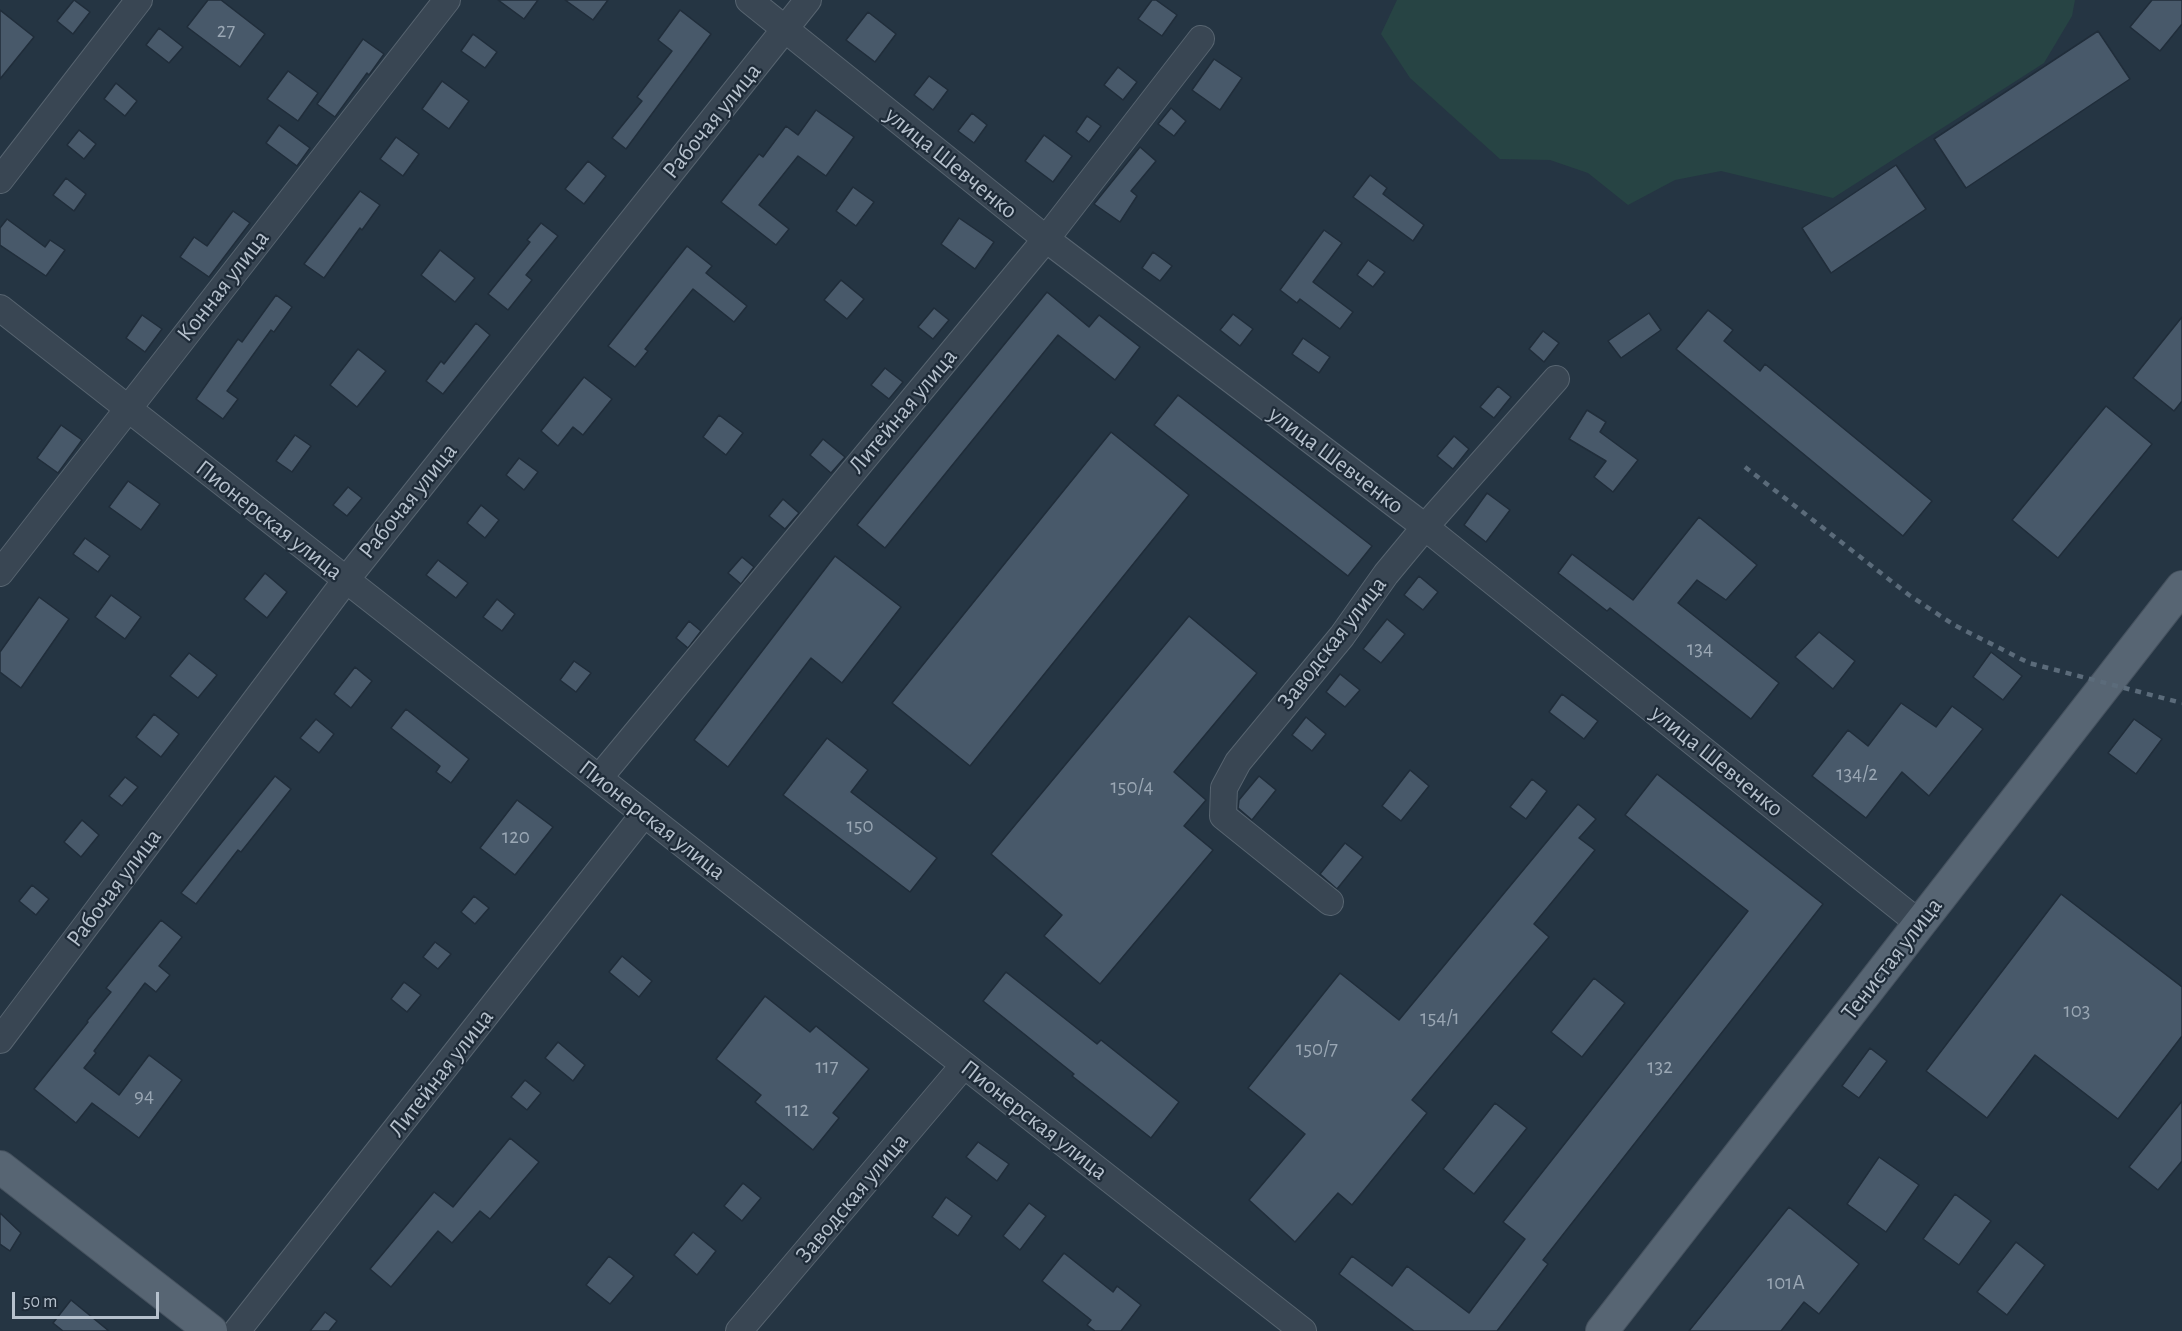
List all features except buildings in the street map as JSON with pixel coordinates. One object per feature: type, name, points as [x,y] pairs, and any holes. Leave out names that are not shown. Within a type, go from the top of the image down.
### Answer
[{"type":"main road","name":"Тенистая улица","points":[[1602,1331],[2182,587]]},
{"type":"main road","points":[[0,1167],[211,1331]]},
{"type":"street","points":[[0,180],[139,0]]},
{"type":"street","name":"Конная улица","points":[[0,573],[447,0]]},
{"type":"street","name":"улица Шевченко","points":[[749,0],[1046,239],[1425,527],[1920,924]]},
{"type":"street","name":"Рабочая улица","points":[[0,1040],[346,580],[808,0]]},
{"type":"street","name":"Литейная улица","points":[[599,778],[1046,239],[1201,39]]},
{"type":"street","name":"Пионерская улица","points":[[0,308],[1303,1331]]},
{"type":"street","name":"Заводская улица","points":[[1330,902],[1223,816],[1224,788],[1238,762],[1342,636],[1386,574],[1556,379]]},
{"type":"street","name":"Литейная улица","points":[[237,1331],[644,814]]},
{"type":"street","name":"Заводская улица","points":[[739,1331],[964,1065]]},
{"type":"green space","points":[[1397,0],[2075,0],[2072,16],[2044,63],[1833,198],[1721,171],[1675,180],[1628,205],[1588,173],[1550,160],[1500,159],[1410,78],[1381,34]]},
{"type":"railway","points":[[1745,467],[1909,595],[1954,625],[2029,663],[2182,703]]}]
